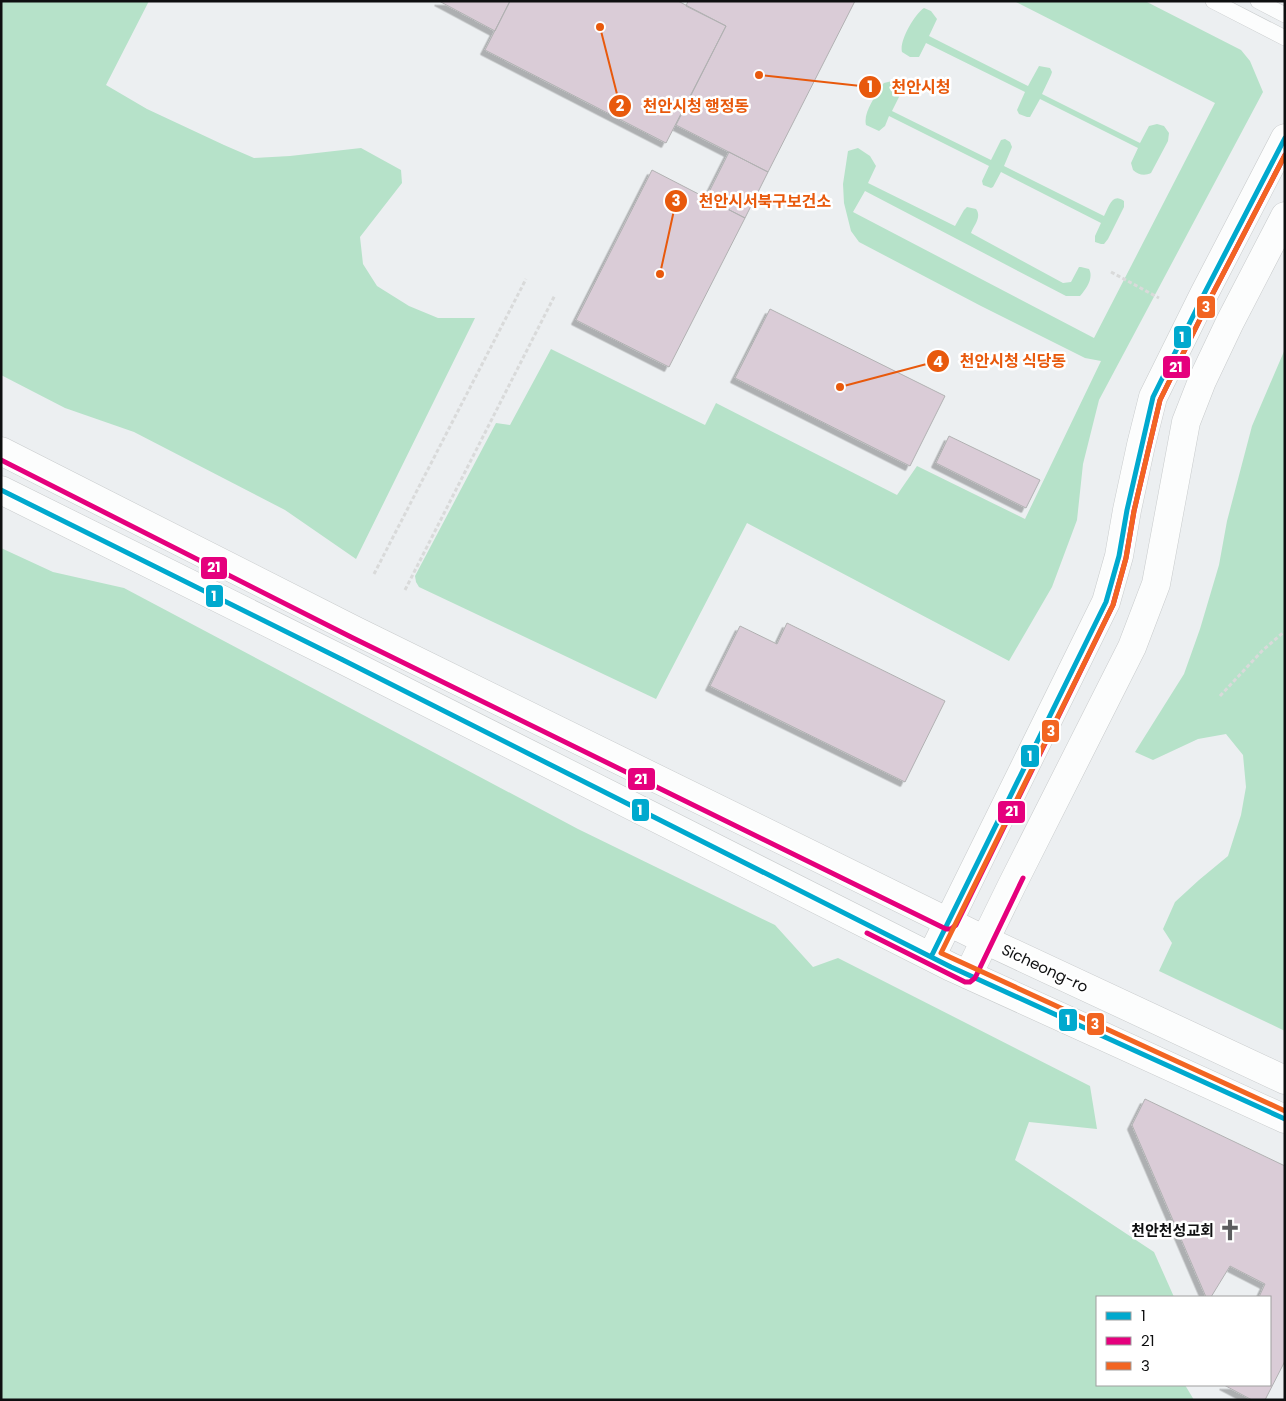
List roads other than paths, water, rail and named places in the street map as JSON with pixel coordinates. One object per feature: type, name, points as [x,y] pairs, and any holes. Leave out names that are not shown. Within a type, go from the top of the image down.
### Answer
[{"type":"street","points":[[931,957],[1106,602],[1120,556],[1127,510],[1153,397],[1285,138]]},
{"type":"street","points":[[968,975],[1132,647],[1156,584],[1186,422],[1202,381],[1230,322],[1285,216]]},
{"type":"street","name":"Sicheong-ro","points":[[1,451],[354,630],[985,940],[1285,1080]]},
{"type":"street","points":[[1,490],[343,660],[931,957],[1285,1119]]},
{"type":"lane","points":[[1212,1],[1285,38]]},
{"type":"lane","points":[[1258,1],[1285,15]]},
{"type":"place","name":"천안시청 행정동","points":[[600,27]]},
{"type":"place","name":"천안시청","points":[[759,75]]},
{"type":"place","name":"천안시서북구보건소","points":[[660,274]]},
{"type":"place","name":"천안시청 식당동","points":[[840,387]]},
{"type":"place","name":"천안천성교회","points":[[1230,1230]]}]
